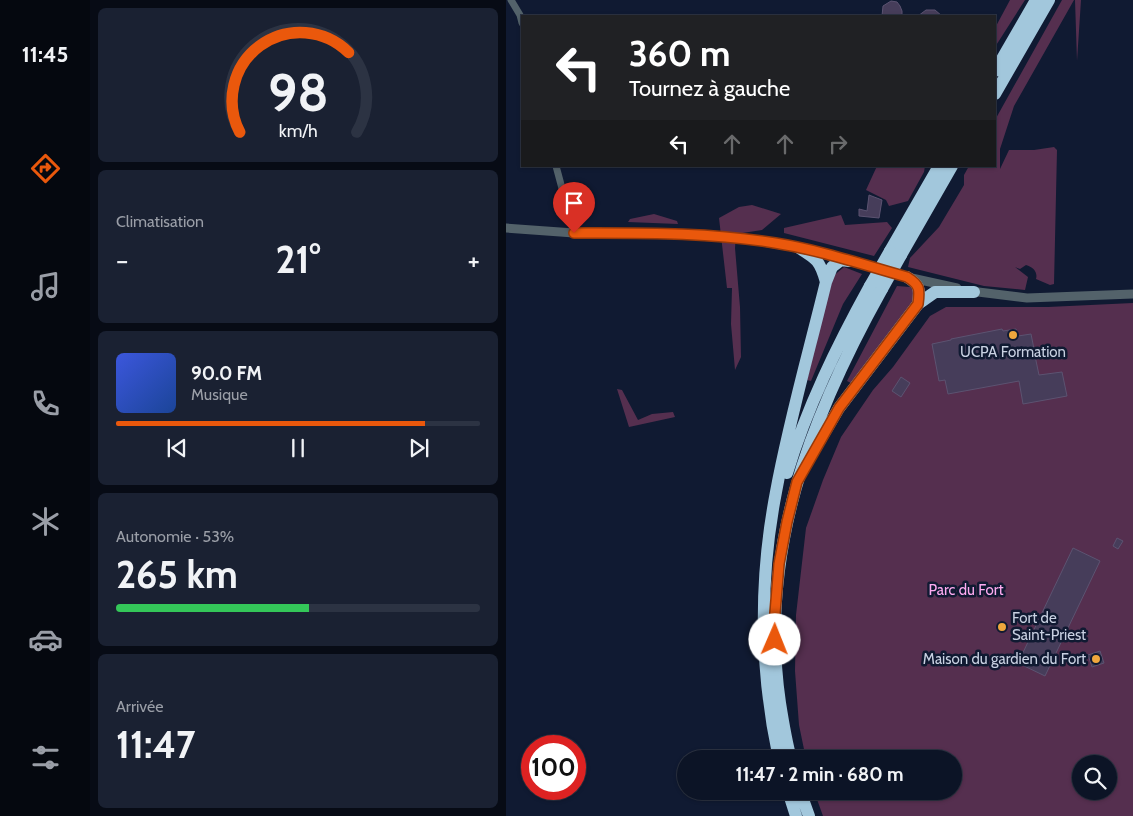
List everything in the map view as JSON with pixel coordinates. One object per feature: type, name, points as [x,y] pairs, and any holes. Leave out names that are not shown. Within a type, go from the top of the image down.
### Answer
[{"type":"highway","points":[[996,69],[1036,0]]},
{"type":"highway","points":[[996,92],[1049,0]]},
{"type":"highway","points":[[766,577],[777,510],[801,432],[828,366],[876,288],[938,167]]},
{"type":"highway","points":[[895,253],[951,167]]},
{"type":"highway","points":[[800,248],[818,260],[826,282]]},
{"type":"highway","points":[[777,750],[768,705],[764,661],[763,633],[769,538],[776,492],[826,282],[832,267],[841,260],[849,261]]},
{"type":"highway","points":[[907,277],[916,282],[920,292],[918,304]]},
{"type":"highway","points":[[789,750],[778,688],[775,613],[779,564],[797,482],[812,434],[876,288]]},
{"type":"highway","points":[[797,482],[839,408],[918,304],[935,292],[974,292]]},
{"type":"highway","points":[[791,800],[796,816]]},
{"type":"highway","points":[[803,800],[809,816]]},
{"type":"street","points":[[511,0],[521,19]]},
{"type":"street","points":[[556,167],[574,233]]},
{"type":"street","points":[[506,228],[574,233],[700,235],[738,238],[800,248],[907,277],[974,292],[1027,298],[1133,294]]},
{"type":"green space","points":[[1010,0],[1025,0],[996,45],[996,26]]},
{"type":"green space","points":[[1062,0],[1074,0],[1014,106],[1000,149],[1000,169],[1009,150],[1034,150],[1054,147],[1057,150],[1054,284],[1050,285],[1036,279],[1034,270],[1026,265],[1020,269],[1015,267],[1028,277],[1025,290],[984,286],[908,267],[910,258],[939,227],[964,185],[964,175],[968,167],[996,167],[996,118]]},
{"type":"green space","points":[[1075,0],[1081,0],[1077,61]]},
{"type":"green space","points":[[877,167],[925,167],[908,201],[889,206],[886,200],[866,190]]},
{"type":"green space","points":[[752,205],[781,214],[762,230],[736,234],[735,248],[740,307],[741,357],[735,370],[731,324],[732,288],[727,288],[719,218],[739,207]]},
{"type":"green space","points":[[654,214],[677,221],[678,224],[628,222],[630,219]]},
{"type":"green space","points":[[841,215],[845,225],[887,222],[892,228],[874,256],[784,233],[784,228]]},
{"type":"green space","points":[[844,267],[862,274],[843,304],[811,381],[807,380],[832,277]]},
{"type":"green space","points":[[897,286],[910,287],[915,293],[911,306],[851,383],[847,381]]},
{"type":"green space","name":"Parc du Fort","points":[[1133,303],[1133,816],[823,816],[817,800],[962,800],[962,750],[804,750],[799,725],[795,671],[796,615],[806,528],[823,480],[841,437],[873,390],[893,367],[930,316],[946,307],[1048,307]]},
{"type":"green space","points":[[617,389],[622,390],[638,420],[652,414],[673,412],[675,417],[629,427]]},
{"type":"building","points":[[891,1],[897,2],[902,15],[882,15],[883,6]]},
{"type":"building","points":[[926,10],[935,10],[941,15],[919,15]]},
{"type":"building","points":[[869,195],[882,200],[879,218],[859,216],[859,209],[867,211]]},
{"type":"building","points":[[1002,329],[1003,331],[1016,329],[1018,336],[1031,334],[1034,349],[1036,349],[1037,355],[1035,356],[1039,375],[1062,372],[1067,396],[1023,404],[1019,381],[948,394],[945,380],[939,381],[932,344]]},
{"type":"building","points":[[901,377],[910,383],[901,397],[892,391]]},
{"type":"building","points":[[1117,538],[1123,541],[1118,549],[1113,546]]},
{"type":"building","points":[[1073,548],[1100,561],[1045,676],[1018,663]]},
{"type":"building","name":"Maison du gardien du Fort","points":[[1100,651],[1104,663],[1092,667],[1088,655]]},
{"type":"place","name":"UCPA Formation","points":[[1013,335]]},
{"type":"place","name":"Fort de Saint-Priest","points":[[1002,627]]},
{"type":"place","name":"Maison du gardien du Fort","points":[[1096,659]]},
{"type":"route","points":[[574,233],[700,235],[775,243],[907,277],[916,282],[920,292],[918,304],[839,408],[797,482],[779,564],[775,640]]}]
